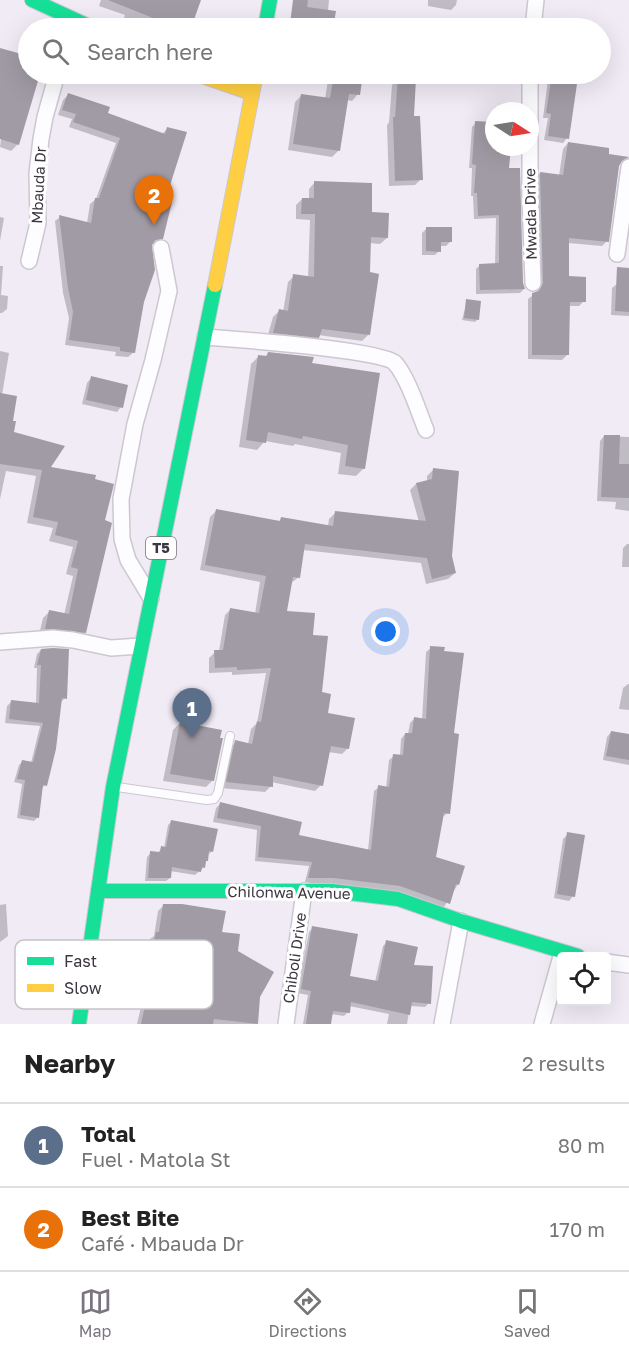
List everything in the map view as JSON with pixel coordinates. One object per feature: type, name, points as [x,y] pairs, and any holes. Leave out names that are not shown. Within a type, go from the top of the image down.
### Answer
[{"type":"main road","points":[[32,0],[62,18]]},
{"type":"main road","points":[[267,18],[270,0]]},
{"type":"main road","points":[[225,84],[252,93]]},
{"type":"main road","name":"T5","points":[[91,940],[113,786],[205,337],[253,84]]},
{"type":"main road","name":"Chilonwa Avenue","points":[[98,891],[332,891],[398,899],[460,921],[562,952]]},
{"type":"main road","name":"T5","points":[[79,1024],[81,1009]]},
{"type":"street","points":[[534,18],[536,0]]},
{"type":"street","name":"Mbauda Dr","points":[[29,261],[38,223],[37,173],[41,139],[54,84]]},
{"type":"street","name":"Mwada Drive","points":[[530,84],[533,283]]},
{"type":"street","points":[[616,254],[629,167]]},
{"type":"street","points":[[151,598],[131,566],[124,549],[121,499],[135,424],[169,291],[161,248]]},
{"type":"street","points":[[205,337],[346,351],[391,360],[401,373],[426,429]]},
{"type":"street","points":[[0,642],[53,638],[111,648],[140,646]]},
{"type":"street","name":"Chiboli Drive","points":[[286,1024],[304,891]]},
{"type":"street","points":[[442,1024],[460,921]]},
{"type":"street","points":[[611,962],[629,964]]},
{"type":"street","points":[[542,1024],[557,970]]},
{"type":"lane","points":[[113,786],[207,800],[214,799],[218,793],[230,736]]},
{"type":"building","points":[[108,0],[201,0],[195,18],[153,18]]},
{"type":"building","points":[[293,0],[308,0],[307,7],[336,11],[335,18],[291,18]]},
{"type":"building","points":[[0,48],[18,53],[18,84],[37,84],[19,145],[0,139]]},
{"type":"building","points":[[332,84],[362,84],[360,95],[349,94],[340,151],[293,144],[301,94],[330,98]]},
{"type":"building","points":[[397,84],[416,84],[414,116],[420,116],[423,180],[395,181],[393,117],[395,117]]},
{"type":"building","points":[[550,84],[577,84],[569,139],[548,136],[551,114],[546,113]]},
{"type":"building","points":[[68,93],[110,107],[108,113],[165,134],[167,127],[187,132],[165,201],[172,202],[163,239],[155,240],[152,245],[155,270],[144,302],[135,353],[120,351],[120,347],[69,340],[73,312],[59,215],[91,223],[95,198],[99,198],[120,138],[73,122],[76,114],[62,110]]},
{"type":"building","points":[[475,121],[485,122],[485,156],[510,156],[509,168],[520,168],[525,289],[480,290],[479,264],[499,262],[499,215],[478,216],[477,193],[474,193],[476,165],[472,164]]},
{"type":"building","points":[[568,142],[609,148],[609,154],[629,157],[619,166],[609,242],[569,238],[569,276],[586,277],[586,302],[570,302],[569,355],[532,355],[532,293],[539,291],[543,283],[540,172],[563,175]]},
{"type":"building","points":[[314,181],[372,183],[372,212],[389,213],[388,238],[371,237],[370,272],[379,274],[370,335],[322,329],[319,338],[273,333],[279,309],[288,311],[293,274],[314,277],[315,214],[301,214],[302,198],[314,198]]},
{"type":"building","points":[[426,227],[452,227],[452,242],[441,242],[441,252],[426,251]]},
{"type":"building","points":[[617,267],[629,268],[629,312],[615,311]]},
{"type":"building","points":[[466,299],[481,301],[479,320],[464,318]]},
{"type":"building","points":[[268,352],[314,357],[312,363],[380,373],[365,469],[345,466],[348,445],[268,432],[266,443],[246,440],[258,355],[267,356]]},
{"type":"building","points":[[91,376],[128,385],[123,408],[86,400]]},
{"type":"building","points":[[0,393],[17,396],[13,421],[16,421],[14,432],[65,446],[51,467],[96,475],[95,479],[114,484],[105,520],[112,523],[86,633],[45,629],[49,610],[69,614],[78,569],[71,567],[78,541],[55,535],[58,522],[33,517],[42,470],[0,464]]},
{"type":"building","points":[[604,435],[620,435],[619,464],[629,464],[629,498],[601,497]]},
{"type":"building","points":[[433,468],[459,471],[452,556],[456,573],[432,579],[427,558],[305,544],[300,578],[293,577],[287,611],[315,613],[313,635],[328,636],[322,692],[331,694],[328,713],[355,718],[349,749],[331,746],[323,786],[273,776],[273,787],[226,782],[235,740],[252,744],[257,721],[261,722],[271,668],[237,670],[237,667],[215,668],[214,650],[223,650],[230,608],[259,613],[266,576],[205,565],[216,509],[280,521],[281,517],[333,526],[335,511],[426,521],[416,483],[432,479]]},
{"type":"building","points":[[430,646],[445,647],[444,651],[464,653],[454,733],[459,734],[450,814],[444,813],[436,857],[465,866],[450,904],[400,886],[333,878],[308,878],[312,862],[258,857],[261,826],[217,818],[220,802],[302,822],[299,835],[371,850],[378,785],[389,787],[393,754],[403,755],[405,733],[412,733],[414,717],[426,719]]},
{"type":"building","points":[[41,649],[69,649],[67,699],[62,698],[56,749],[47,786],[43,785],[39,818],[20,815],[25,780],[17,779],[22,760],[33,762],[43,723],[9,719],[11,700],[39,703],[41,665],[37,665]]},
{"type":"building","points":[[180,722],[222,730],[220,738],[223,738],[214,781],[170,774]]},
{"type":"building","points":[[611,731],[629,734],[629,760],[606,756]]},
{"type":"building","points":[[171,820],[218,829],[213,852],[209,851],[208,861],[206,861],[205,868],[202,867],[201,872],[172,867],[171,878],[148,878],[150,851],[160,852],[161,846],[166,847]]},
{"type":"building","points":[[567,832],[585,835],[575,897],[557,894]]},
{"type":"building","points":[[163,904],[182,904],[226,911],[222,932],[240,934],[238,951],[274,972],[260,997],[258,1024],[214,1019],[213,1024],[141,1024],[144,1009],[213,1009],[213,940],[154,940],[156,932],[159,932]]},
{"type":"building","points":[[312,926],[358,934],[350,976],[378,981],[386,940],[418,947],[414,965],[433,966],[431,1004],[412,1002],[410,1015],[351,1002],[350,1013],[333,1011],[331,1024],[306,1024],[311,991],[301,989]]},
{"type":"traffic: fast","points":[[32,0],[71,18]]},
{"type":"traffic: fast","points":[[267,18],[270,0]]},
{"type":"traffic: fast","points":[[91,940],[113,787],[215,285]]},
{"type":"traffic: fast","points":[[98,891],[332,891],[398,899],[461,921],[565,952]]},
{"type":"traffic: fast","points":[[79,1024],[81,1009]]},
{"type":"traffic: slow","points":[[225,84],[251,93]]},
{"type":"traffic: slow","points":[[215,285],[254,84]]},
{"type":"place","name":"Best Bite","points":[[154,225]]},
{"type":"place","name":"Total","points":[[192,738]]}]
